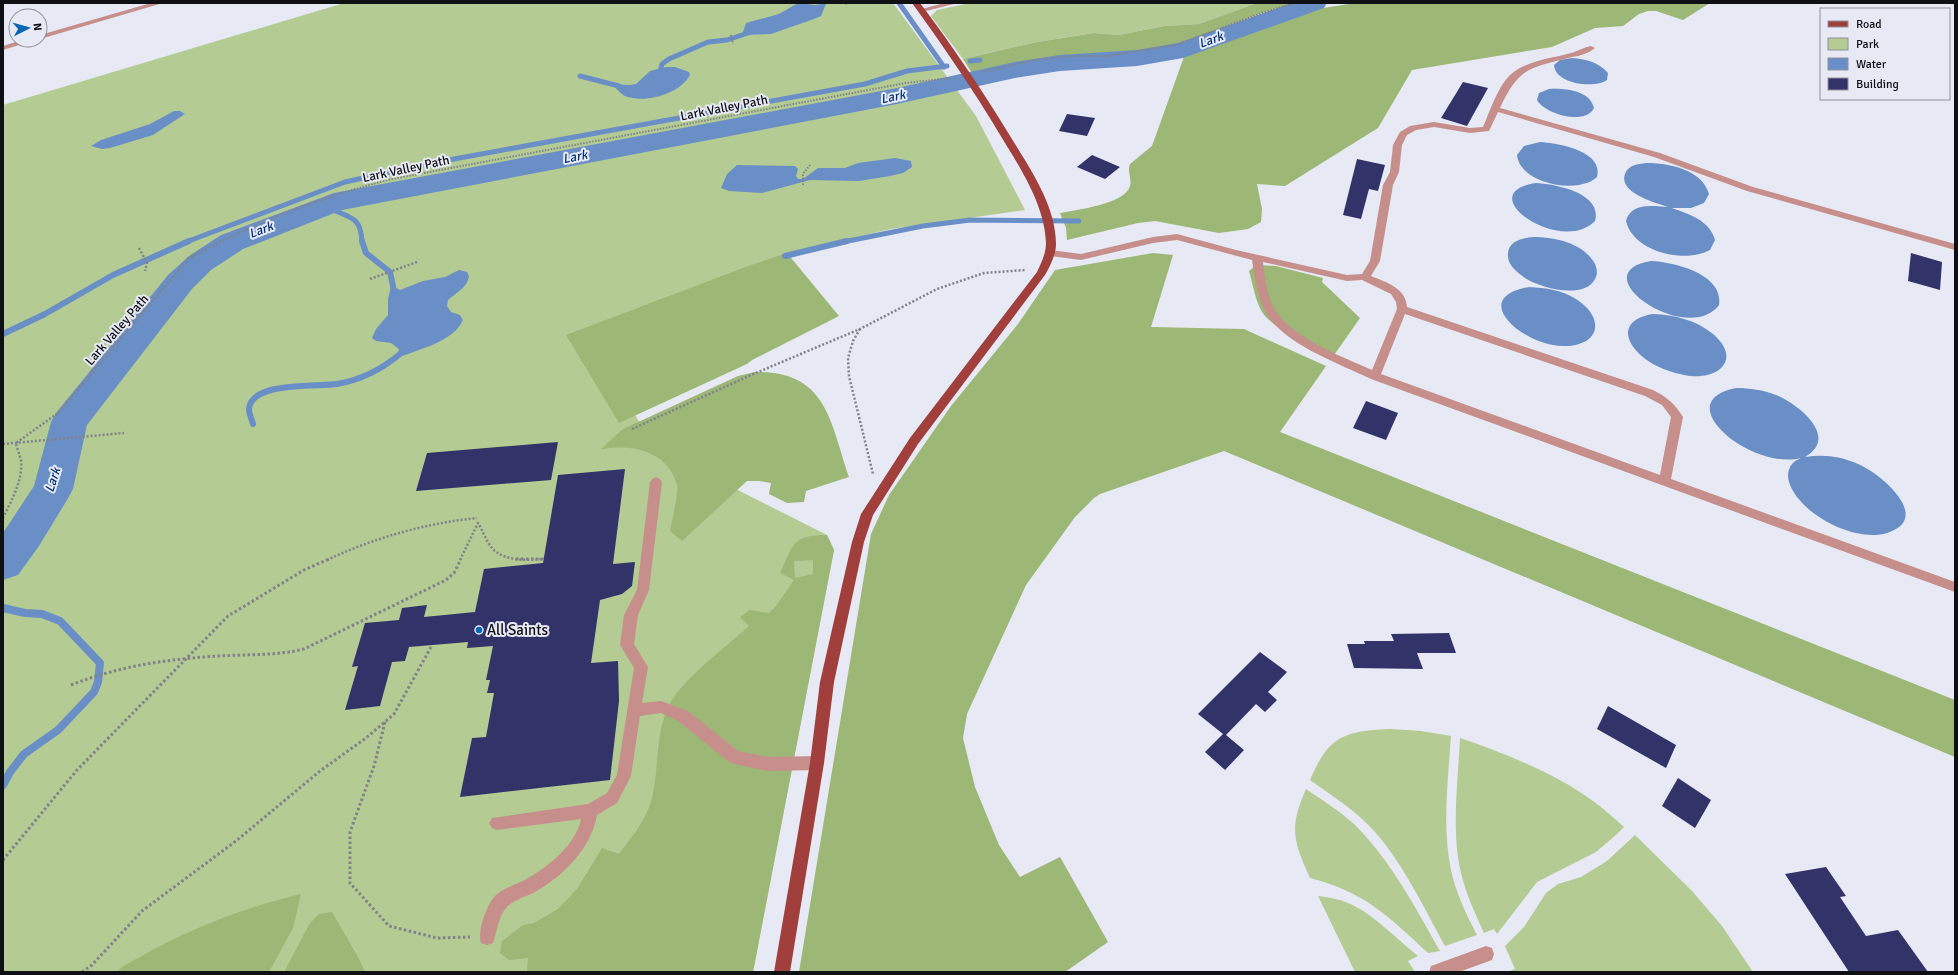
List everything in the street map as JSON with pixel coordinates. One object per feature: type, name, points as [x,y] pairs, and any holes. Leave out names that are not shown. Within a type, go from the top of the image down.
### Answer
[{"type":"main road","points":[[782,972],[817,763],[828,682],[858,542],[867,514],[914,441],[1041,273],[1050,253],[1052,242],[1048,224],[1029,177],[969,78],[916,3]]},
{"type":"street","points":[[48,36],[159,3]]},
{"type":"street","points":[[922,10],[954,3]]},
{"type":"street","points":[[1050,253],[1081,257],[1153,240],[1177,237],[1257,258],[1347,278],[1365,277],[1375,261],[1388,185],[1394,176],[1398,158],[1396,147],[1403,133],[1421,125],[1434,123],[1481,130],[1486,129],[1512,78],[1521,71],[1535,64],[1576,54],[1591,48]]},
{"type":"street","points":[[1496,109],[1658,155],[1750,189],[1955,247]]},
{"type":"street","points":[[1257,258],[1264,292],[1271,311],[1281,324],[1300,339],[1375,376],[1955,587]]},
{"type":"street","points":[[1362,277],[1394,291],[1400,296],[1402,303],[1402,309],[1375,376]]},
{"type":"street","points":[[1402,309],[1662,399],[1673,407],[1677,417],[1664,482]]},
{"type":"street","points":[[498,823],[590,811],[612,798],[624,776],[641,667],[627,645],[631,615],[643,590],[656,482]]},
{"type":"street","points":[[634,710],[661,707],[683,716],[734,757],[768,764],[817,763]]},
{"type":"street","points":[[487,937],[497,906],[505,898],[532,885],[550,872],[564,858],[587,828],[590,811]]},
{"type":"street","points":[[1437,972],[1465,967],[1486,954]]},
{"type":"path","name":"Lark Valley Path","points":[[16,443],[58,413],[189,258],[258,223],[348,190],[392,180],[906,83],[969,78],[1034,60],[1072,56],[1106,56],[1176,45],[1256,15],[1295,3]]},
{"type":"path","points":[[731,35],[733,44]]},
{"type":"path","points":[[802,183],[802,177],[810,165]]},
{"type":"path","points":[[139,248],[146,263],[145,271]]},
{"type":"path","points":[[370,280],[417,262]]},
{"type":"path","points":[[632,429],[750,375],[860,329],[937,289],[984,272],[1024,270],[1041,273]]},
{"type":"path","points":[[860,329],[853,341],[848,358],[849,376],[868,458],[880,494]]},
{"type":"path","points":[[3,444],[124,433]]},
{"type":"path","points":[[3,518],[13,496],[21,470],[20,454],[16,443]]},
{"type":"path","points":[[3,860],[77,770],[228,616],[304,570],[360,545],[449,521],[477,518]]},
{"type":"path","points":[[71,685],[88,677],[110,670],[147,663],[187,658],[276,654],[295,652],[311,646],[360,620],[446,580],[454,573],[478,523],[493,549],[502,554],[524,559],[544,559]]},
{"type":"path","points":[[82,972],[92,965],[142,911],[236,841],[320,771],[366,738],[394,714],[431,647]]},
{"type":"path","points":[[385,722],[374,766],[350,832],[350,883],[389,926],[437,938],[487,937]]},
{"type":"green space","points":[[344,3],[893,3],[976,116],[1025,210],[891,229],[787,253],[774,259],[829,321],[635,415],[656,449],[827,535],[834,550],[753,972],[3,972],[3,105]]},
{"type":"green space","points":[[970,3],[1257,3],[1199,24],[1164,26],[1119,35],[1094,33],[1037,42],[963,59],[931,16],[937,10]]},
{"type":"green space","points":[[1257,3],[1295,3],[1262,13],[1176,45],[1106,56],[1072,56],[1034,60],[972,73],[963,59],[1037,42],[1094,33],[1119,35],[1164,26],[1199,24]]},
{"type":"green space","points":[[1355,3],[1710,3],[1683,20],[1656,11],[1648,11],[1639,14],[1623,26],[1595,28],[1552,47],[1412,70],[1378,128],[1285,186],[1257,184],[1262,209],[1261,222],[1248,229],[1219,233],[1155,221],[1138,223],[1067,240],[1066,228],[1060,213],[1110,202],[1126,192],[1130,186],[1130,164],[1152,146],[1185,54],[1281,17],[1311,10]]},
{"type":"green space","points":[[787,253],[839,316],[752,360],[747,364],[619,423],[566,335],[751,265]]},
{"type":"green space","points":[[1153,253],[1173,255],[1151,327],[1244,329],[1326,366],[1280,432],[1955,700],[1955,757],[1224,451],[1100,494],[1075,517],[1026,585],[967,714],[963,738],[975,787],[999,845],[1020,877],[1060,857],[1108,942],[1065,972],[799,972],[871,534],[889,495],[951,406],[1018,324],[1055,270]]},
{"type":"green space","points":[[1256,265],[1276,266],[1323,278],[1322,282],[1360,318],[1332,358],[1284,331],[1275,325],[1262,312],[1249,271]]},
{"type":"green space","points":[[755,372],[779,374],[797,380],[811,390],[822,403],[830,419],[849,477],[806,491],[804,502],[787,503],[769,494],[771,483],[747,481],[682,541],[670,531],[677,494],[677,485],[672,473],[665,464],[657,457],[636,449],[601,449],[623,429],[738,376]]},
{"type":"green space","points":[[815,535],[827,535],[834,550],[753,972],[527,972],[528,958],[509,960],[500,953],[502,941],[523,925],[534,923],[558,909],[577,889],[602,848],[619,854],[633,836],[645,816],[651,802],[656,777],[659,739],[665,715],[676,693],[695,673],[749,626],[740,617],[750,610],[769,613],[776,606],[794,580],[780,573],[792,549],[800,540]],"holes":[[[813,560],[813,574],[795,578],[794,561]]]},
{"type":"green space","points":[[1391,729],[1421,731],[1451,736],[1446,803],[1448,854],[1453,879],[1465,911],[1477,935],[1445,946],[1413,887],[1395,858],[1375,832],[1344,804],[1310,780],[1324,753],[1340,738],[1362,731]]},
{"type":"green space","points":[[1460,738],[1511,757],[1562,781],[1593,801],[1624,827],[1596,852],[1537,882],[1497,934],[1494,929],[1484,933],[1468,896],[1461,873],[1456,840]]},
{"type":"green space","points":[[1306,789],[1343,815],[1368,839],[1402,885],[1440,951],[1428,953],[1388,917],[1361,898],[1346,890],[1310,878],[1300,854],[1295,834],[1297,814]]},
{"type":"green space","points":[[1635,835],[1692,891],[1722,926],[1753,972],[1507,972],[1515,969],[1505,946],[1524,927],[1546,893],[1558,884],[1581,877],[1607,861]]},
{"type":"green space","points":[[301,894],[293,928],[269,972],[117,972],[125,965],[197,928],[260,905]]},
{"type":"green space","points":[[1318,896],[1341,900],[1357,907],[1375,920],[1418,956],[1408,961],[1415,972],[1355,972]]},
{"type":"green space","points":[[332,912],[365,972],[284,972],[310,923],[319,914]]},
{"type":"water","points":[[798,3],[815,5],[829,3],[826,4],[821,16],[814,19],[771,34],[742,35],[746,23],[779,14]]},
{"type":"water","points":[[1572,58],[1587,60],[1600,66],[1608,73],[1607,80],[1601,83],[1585,84],[1576,83],[1561,77],[1556,71],[1554,65],[1560,60]]},
{"type":"water","points":[[666,67],[675,67],[689,72],[690,75],[685,82],[661,96],[642,99],[633,98],[623,95],[611,84],[636,84],[650,71]]},
{"type":"water","points":[[1549,89],[1576,91],[1587,97],[1592,102],[1594,108],[1589,113],[1574,117],[1565,116],[1548,110],[1537,100],[1539,93]]},
{"type":"water","points":[[174,111],[180,111],[185,114],[153,135],[110,148],[102,149],[91,146],[101,140],[150,124]]},
{"type":"water","points":[[1540,142],[1568,147],[1587,155],[1594,161],[1597,168],[1597,177],[1588,182],[1577,185],[1564,186],[1551,184],[1528,173],[1521,165],[1517,155],[1524,146]]},
{"type":"water","points":[[895,158],[911,161],[912,167],[903,173],[890,176],[859,181],[810,180],[762,193],[729,191],[721,188],[727,174],[737,165],[795,166],[798,169],[796,176],[798,179],[803,179],[818,168],[845,168],[858,163]]},
{"type":"water","points":[[1646,163],[1664,164],[1683,169],[1692,173],[1705,185],[1709,194],[1704,203],[1691,208],[1672,208],[1698,219],[1708,227],[1715,240],[1710,250],[1700,254],[1687,256],[1674,255],[1649,247],[1639,241],[1631,232],[1626,221],[1633,211],[1644,206],[1668,207],[1647,200],[1632,192],[1624,181],[1626,171],[1628,169]]},
{"type":"water","points":[[1536,183],[1565,188],[1585,197],[1592,203],[1596,211],[1595,221],[1580,230],[1562,231],[1544,227],[1528,219],[1516,209],[1512,198],[1518,189]]},
{"type":"water","points":[[1533,237],[1559,240],[1576,246],[1584,251],[1595,264],[1597,275],[1595,279],[1582,289],[1572,291],[1551,288],[1532,282],[1525,278],[1511,265],[1508,254],[1510,246],[1513,243],[1525,238]]},
{"type":"water","points":[[1651,261],[1684,267],[1706,278],[1714,285],[1718,294],[1719,305],[1704,316],[1685,318],[1665,313],[1646,303],[1633,291],[1627,279],[1632,268]]},
{"type":"water","points":[[459,270],[467,272],[469,276],[468,280],[461,290],[448,300],[447,306],[451,312],[460,315],[463,320],[458,328],[451,335],[432,345],[394,360],[399,349],[391,343],[376,341],[372,338],[376,329],[388,315],[388,299],[392,282],[395,284],[396,288],[400,290],[423,281],[445,277]]},
{"type":"water","points":[[1529,287],[1548,289],[1571,296],[1586,306],[1592,314],[1595,322],[1595,330],[1592,336],[1576,345],[1564,346],[1549,344],[1533,339],[1519,331],[1508,321],[1502,311],[1502,301],[1511,293]]},
{"type":"water","points":[[1653,314],[1685,319],[1700,325],[1713,334],[1726,351],[1724,365],[1711,374],[1690,376],[1663,369],[1645,359],[1632,345],[1628,337],[1628,330],[1632,323],[1640,318]]},
{"type":"water","points":[[1736,388],[1746,388],[1776,395],[1785,399],[1804,413],[1812,422],[1817,431],[1818,440],[1815,449],[1805,457],[1839,457],[1858,464],[1878,476],[1898,496],[1904,507],[1905,517],[1900,526],[1887,533],[1874,535],[1860,534],[1845,530],[1830,523],[1816,515],[1804,505],[1795,494],[1788,477],[1788,472],[1792,464],[1801,458],[1782,459],[1761,455],[1741,445],[1724,433],[1713,420],[1710,407],[1717,396]]},
{"type":"building","points":[[1463,82],[1488,88],[1467,126],[1441,118]]},
{"type":"building","points":[[1067,114],[1095,118],[1087,136],[1059,131]]},
{"type":"building","points":[[1092,155],[1120,167],[1105,179],[1077,167]]},
{"type":"building","points":[[1357,159],[1385,165],[1378,191],[1369,189],[1361,219],[1343,215]]},
{"type":"building","points":[[1911,253],[1942,262],[1940,290],[1908,281]]},
{"type":"building","points":[[1366,401],[1398,413],[1386,440],[1353,428]]},
{"type":"building","points":[[558,442],[551,480],[416,491],[427,453]]},
{"type":"building","name":"All Saints","points":[[625,469],[613,564],[635,562],[632,586],[622,594],[600,600],[591,663],[618,661],[619,701],[610,780],[460,797],[472,738],[486,737],[494,693],[487,693],[490,680],[486,680],[493,646],[467,648],[468,642],[409,647],[405,661],[392,662],[380,706],[345,710],[358,666],[352,667],[365,623],[399,620],[402,608],[427,605],[424,617],[475,612],[484,569],[543,563],[558,475]]},
{"type":"building","points":[[1449,633],[1456,653],[1417,653],[1423,669],[1354,668],[1347,644],[1365,644],[1364,641],[1394,641],[1391,634]]},
{"type":"building","points":[[1260,652],[1287,672],[1268,692],[1277,700],[1265,712],[1256,704],[1226,735],[1244,750],[1225,770],[1205,752],[1223,734],[1198,714]]},
{"type":"building","points":[[1608,706],[1676,745],[1666,768],[1597,729]]},
{"type":"building","points":[[1678,778],[1711,800],[1695,828],[1662,806]]},
{"type":"building","points":[[1826,867],[1846,896],[1840,897],[1866,936],[1898,930],[1928,972],[1849,972],[1785,874]]},
{"type":"waterway","points":[[899,3],[944,66]]},
{"type":"waterway","name":"Lark","points":[[3,563],[25,535],[53,489],[69,422],[180,282],[200,263],[232,242],[334,202],[897,96],[1015,70],[1060,63],[1137,58],[1183,50],[1315,3]]},
{"type":"waterway","points":[[659,77],[662,64],[669,59],[708,42],[727,40],[751,32]]},
{"type":"waterway","points":[[970,61],[980,60]]},
{"type":"waterway","points":[[186,242],[345,182],[432,163],[865,84],[907,71],[944,66]]},
{"type":"waterway","points":[[580,76],[619,86]]},
{"type":"waterway","points":[[335,202],[331,205],[331,209],[349,217],[357,223],[360,228],[362,242]]},
{"type":"waterway","points":[[843,242],[923,226],[970,220],[1079,221]]},
{"type":"waterway","points":[[3,334],[45,314],[113,275],[189,241]]},
{"type":"waterway","points":[[362,241],[366,253],[390,272],[394,291]]},
{"type":"waterway","points":[[785,256],[847,241]]},
{"type":"waterway","points":[[253,424],[249,409],[253,400],[261,394],[287,387],[328,385],[354,380],[378,369],[400,354]]},
{"type":"waterway","points":[[3,608],[25,613],[42,614],[60,621],[100,663],[98,682],[94,692],[58,730],[24,754],[10,772],[3,785]]},
{"type":"place","name":"All Saints","points":[[479,630]]}]
